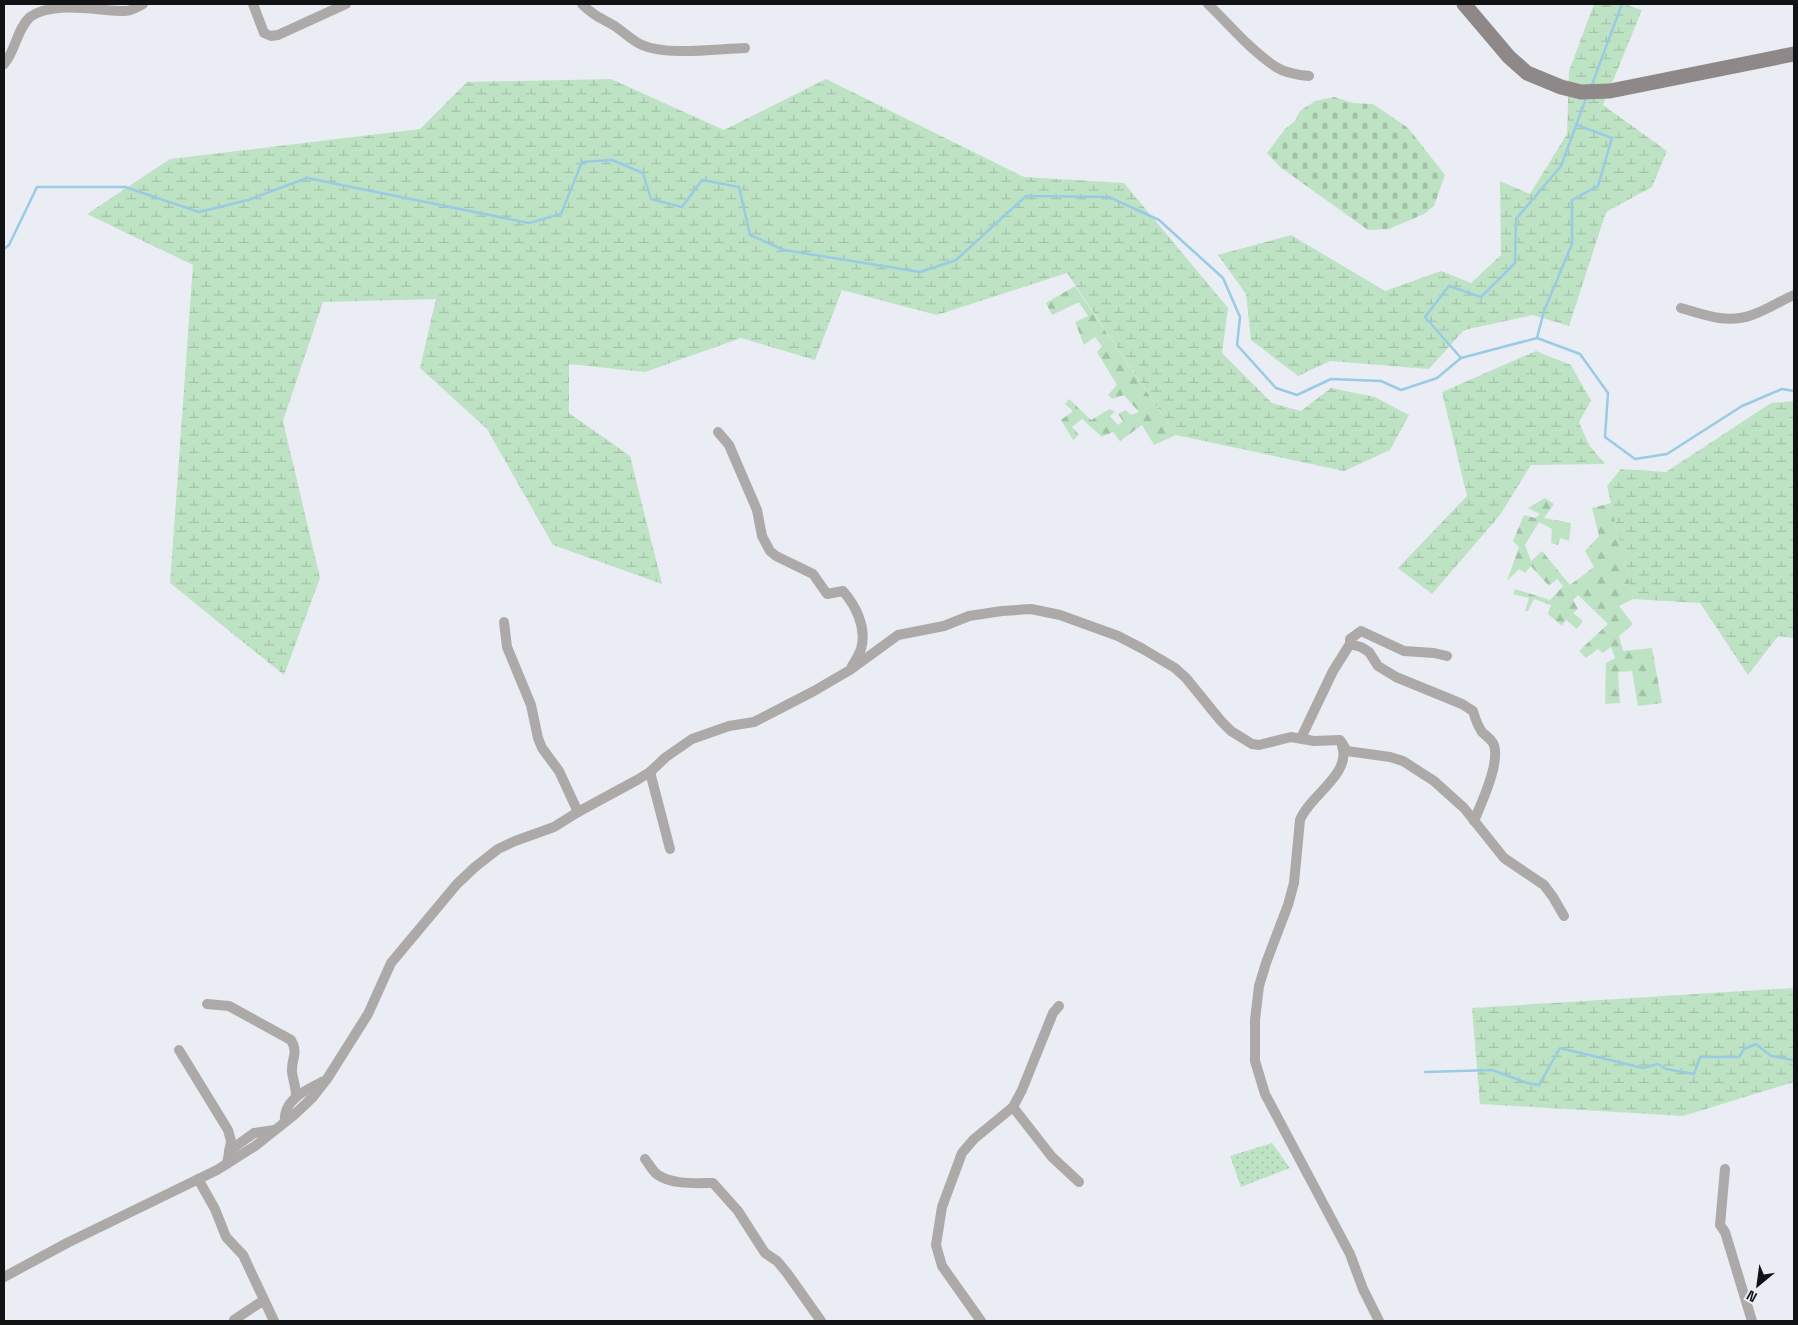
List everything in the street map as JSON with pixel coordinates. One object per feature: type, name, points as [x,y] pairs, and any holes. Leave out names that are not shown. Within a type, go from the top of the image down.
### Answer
[{"type":"street","points":[[4,64],[15,45],[21,26],[40,10],[68,6],[127,11],[143,4]]},
{"type":"street","points":[[253,4],[264,33],[271,36],[278,35],[346,4]]},
{"type":"street","points":[[582,4],[596,18],[613,25],[640,44],[652,48],[669,50],[745,48]]},
{"type":"street","points":[[1208,4],[1219,8],[1235,32],[1277,68],[1309,76]]},
{"type":"street","points":[[1464,4],[1509,57],[1526,73],[1561,87],[1581,92],[1610,91],[1794,54]]},
{"type":"street","points":[[1680,308],[1720,319],[1742,318],[1794,295]]},
{"type":"street","points":[[718,432],[728,445],[738,466],[757,510],[762,536],[770,551],[776,556],[813,574],[828,594],[843,591],[852,602],[858,615],[863,638],[861,649],[850,670]]},
{"type":"street","points":[[4,1277],[67,1243],[227,1164],[255,1146],[286,1121],[313,1097],[327,1079],[368,1014],[391,962],[457,884],[498,849],[554,827],[637,780],[692,739],[720,729],[754,722],[814,691],[850,670],[904,632],[927,630],[987,612],[1018,609],[1044,611],[1118,636],[1143,648],[1175,668],[1186,678],[1221,721],[1242,739],[1259,745],[1291,737],[1314,741],[1340,740]]},
{"type":"street","points":[[504,622],[507,647],[531,705],[538,738],[542,748],[559,771],[578,812]]},
{"type":"street","points":[[1301,738],[1333,671],[1350,644],[1350,639],[1361,631],[1404,651],[1447,656]]},
{"type":"street","points":[[1350,644],[1361,647],[1369,652],[1378,666],[1396,677],[1462,704],[1473,711],[1481,731],[1493,744],[1496,752],[1488,786],[1474,821]]},
{"type":"street","points":[[1340,740],[1347,751],[1390,757],[1414,767],[1434,781],[1464,808],[1504,858],[1544,885],[1564,916]]},
{"type":"street","points":[[1340,740],[1344,749],[1342,764],[1336,775],[1303,812],[1300,820],[1294,883],[1259,986],[1255,1020],[1255,1061],[1265,1094],[1350,1254],[1363,1289],[1380,1321]]},
{"type":"street","points":[[650,772],[670,849]]},
{"type":"street","points":[[207,1004],[230,1006],[291,1040],[296,1049],[292,1070],[296,1085],[296,1096]]},
{"type":"street","points":[[980,1321],[942,1266],[936,1244],[942,1207],[962,1153],[974,1139],[1013,1107],[1022,1090],[1053,1013],[1059,1006]]},
{"type":"street","points":[[179,1050],[228,1130],[231,1141],[227,1164]]},
{"type":"street","points":[[286,1121],[285,1113],[296,1096],[327,1079]]},
{"type":"street","points":[[1013,1107],[1052,1157],[1079,1182]]},
{"type":"street","points":[[229,1151],[254,1133],[274,1130]]},
{"type":"street","points":[[645,1159],[656,1174],[670,1180],[689,1183],[713,1183],[738,1211],[765,1253],[777,1261],[787,1273],[821,1321]]},
{"type":"street","points":[[1725,1169],[1720,1225],[1725,1232],[1752,1321]]},
{"type":"street","points":[[198,1179],[215,1209],[226,1237],[243,1255],[274,1321]]},
{"type":"street","points":[[234,1320],[264,1300]]},
{"type":"green space","points":[[1594,4],[1624,4],[1642,10],[1603,105],[1667,151],[1652,187],[1606,212],[1569,326],[1533,315],[1464,330],[1429,369],[1330,361],[1298,376],[1251,340],[1246,294],[1218,255],[1291,235],[1385,291],[1441,271],[1471,283],[1501,255],[1500,181],[1530,194],[1567,134],[1569,71]]},
{"type":"green space","points":[[611,79],[724,130],[826,79],[1024,177],[1124,183],[1228,308],[1222,353],[1272,403],[1301,411],[1331,388],[1375,397],[1409,415],[1390,450],[1344,471],[1176,435],[1067,273],[937,315],[842,290],[815,360],[741,338],[645,372],[569,364],[569,413],[630,456],[662,584],[553,545],[487,429],[420,368],[436,299],[323,302],[283,421],[320,578],[284,675],[170,583],[193,265],[87,214],[170,159],[420,129],[467,82]]},
{"type":"green space","points":[[1334,97],[1353,103],[1373,104],[1408,128],[1445,175],[1434,206],[1424,214],[1389,229],[1368,230],[1280,167],[1267,153],[1285,129],[1295,121],[1300,111],[1315,101]]},
{"type":"green space","points":[[1075,286],[1176,435],[1154,445],[1142,425],[1120,441],[1113,432],[1102,437],[1082,419],[1072,427],[1079,435],[1073,440],[1061,420],[1073,411],[1065,404],[1069,399],[1091,420],[1110,409],[1115,412],[1110,416],[1118,425],[1123,421],[1118,414],[1126,410],[1131,415],[1139,412],[1124,395],[1112,399],[1108,395],[1117,385],[1097,352],[1102,346],[1095,337],[1084,345],[1075,322],[1088,316],[1079,302],[1052,315],[1046,303]]},
{"type":"green space","points":[[1536,351],[1571,365],[1591,401],[1579,422],[1589,445],[1605,464],[1531,465],[1500,515],[1432,594],[1398,568],[1467,496],[1442,392]]},
{"type":"green space","points":[[1794,401],[1794,638],[1778,636],[1748,675],[1700,603],[1633,599],[1607,486],[1621,469],[1666,472],[1771,403]]},
{"type":"green space","points":[[1545,498],[1554,504],[1544,518],[1571,523],[1569,541],[1560,538],[1558,545],[1551,543],[1552,529],[1539,522],[1525,545],[1531,561],[1542,551],[1570,585],[1594,567],[1585,551],[1599,536],[1592,508],[1611,503],[1633,599],[1619,606],[1633,624],[1619,636],[1623,651],[1652,648],[1662,703],[1638,706],[1632,671],[1618,672],[1620,703],[1605,704],[1606,663],[1615,658],[1611,647],[1603,653],[1598,649],[1586,658],[1579,651],[1608,624],[1578,595],[1573,600],[1578,609],[1573,613],[1583,621],[1577,629],[1566,620],[1562,626],[1548,614],[1551,605],[1534,599],[1528,611],[1525,611],[1529,598],[1513,594],[1515,589],[1550,600],[1563,586],[1557,579],[1549,586],[1531,566],[1525,573],[1519,569],[1507,581],[1519,547],[1513,541],[1524,515],[1535,518],[1540,514],[1528,508]]},
{"type":"green space","points":[[1794,988],[1794,1082],[1683,1116],[1480,1104],[1472,1008]]},
{"type":"green space","points":[[1272,1143],[1290,1168],[1241,1187],[1230,1156]]},
{"type":"waterway","points":[[1591,87],[1622,4]]},
{"type":"waterway","points":[[1461,358],[1425,317],[1449,286],[1481,297],[1515,263],[1516,219],[1561,166],[1587,96]]},
{"type":"waterway","points":[[1537,338],[1544,311],[1572,244],[1572,200],[1598,186],[1612,138],[1577,125]]},
{"type":"waterway","points":[[4,249],[9,245],[37,187],[125,187],[199,212],[248,200],[307,178],[529,223],[561,214],[582,162],[612,160],[643,173],[651,199],[682,207],[702,180],[739,187],[750,235],[784,250],[920,272],[956,260],[1026,196],[1109,197],[1159,220],[1223,278],[1240,317],[1237,345],[1276,388],[1297,395],[1331,379],[1381,381],[1401,390],[1437,378],[1461,358],[1537,338],[1580,354],[1608,393],[1605,437],[1635,459],[1667,454],[1742,406],[1782,389],[1794,391]]},
{"type":"waterway","points":[[1425,1072],[1492,1070],[1527,1083],[1539,1085],[1560,1048],[1643,1068],[1658,1064],[1666,1069],[1694,1074],[1700,1057],[1739,1057],[1744,1049],[1756,1044],[1771,1056],[1794,1060]]}]
